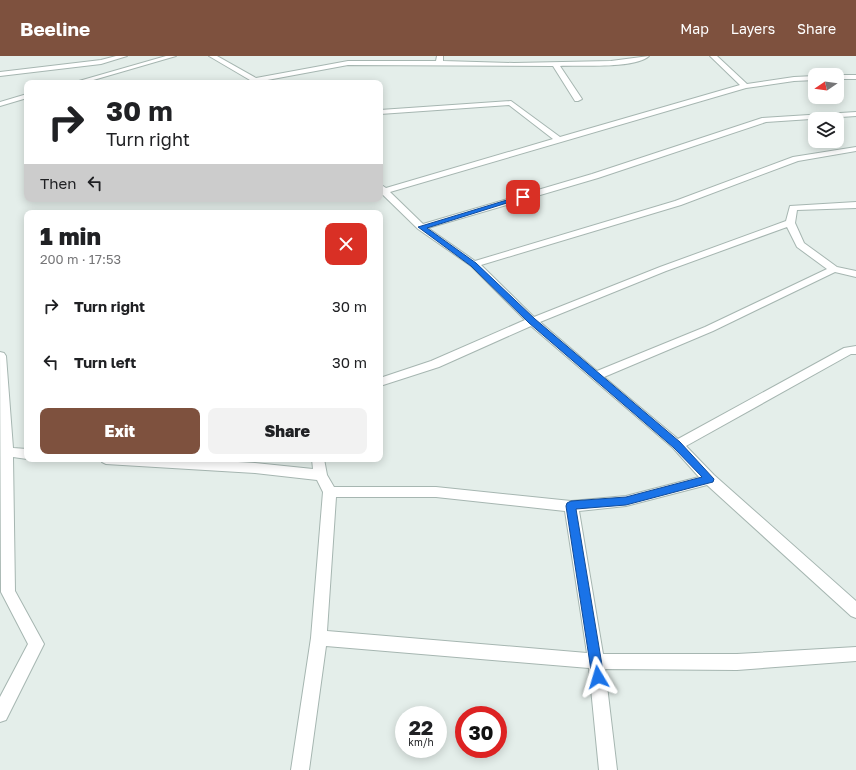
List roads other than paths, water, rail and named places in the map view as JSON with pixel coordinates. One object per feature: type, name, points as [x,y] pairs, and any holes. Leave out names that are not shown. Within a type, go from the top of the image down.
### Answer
[{"type":"street","points":[[0,74],[101,62],[124,56]]},
{"type":"street","points":[[87,80],[173,56]]},
{"type":"street","points":[[212,56],[256,80]]},
{"type":"street","points":[[348,63],[351,56]]},
{"type":"street","points":[[497,56],[498,65]]},
{"type":"street","points":[[263,80],[348,63],[440,60],[498,65],[555,64],[613,62],[641,59],[646,56]]},
{"type":"street","points":[[713,56],[745,86]]},
{"type":"street","points":[[555,64],[578,99]]},
{"type":"street","points":[[844,77],[856,77]]},
{"type":"street","points":[[383,189],[745,86],[808,78]]},
{"type":"street","points":[[0,104],[24,97]]},
{"type":"street","points":[[383,112],[511,103],[559,140]]},
{"type":"street","points":[[422,227],[595,176],[766,120],[856,114]]},
{"type":"street","points":[[474,264],[678,203],[796,159],[856,150]]},
{"type":"street","points":[[383,190],[422,227],[474,264],[532,321],[677,445],[709,479],[856,611]]},
{"type":"street","points":[[856,205],[793,208],[790,223],[800,244],[834,269],[856,274]]},
{"type":"street","points":[[383,381],[435,364],[532,321],[663,269],[790,223]]},
{"type":"street","points":[[595,376],[709,329],[834,269]]},
{"type":"street","points":[[677,445],[848,351],[856,350]]},
{"type":"street","points":[[0,356],[8,592],[36,644],[0,714]]},
{"type":"street","points":[[3,453],[24,454]]},
{"type":"street","points":[[156,462],[255,468],[321,475]]},
{"type":"street","points":[[300,770],[319,638],[330,492],[321,475],[319,462]]},
{"type":"street","points":[[330,492],[436,492],[571,506],[626,501],[709,479]]},
{"type":"street","points":[[571,506],[596,661],[608,770]]},
{"type":"street","points":[[319,638],[596,661],[737,662],[856,654]]}]
